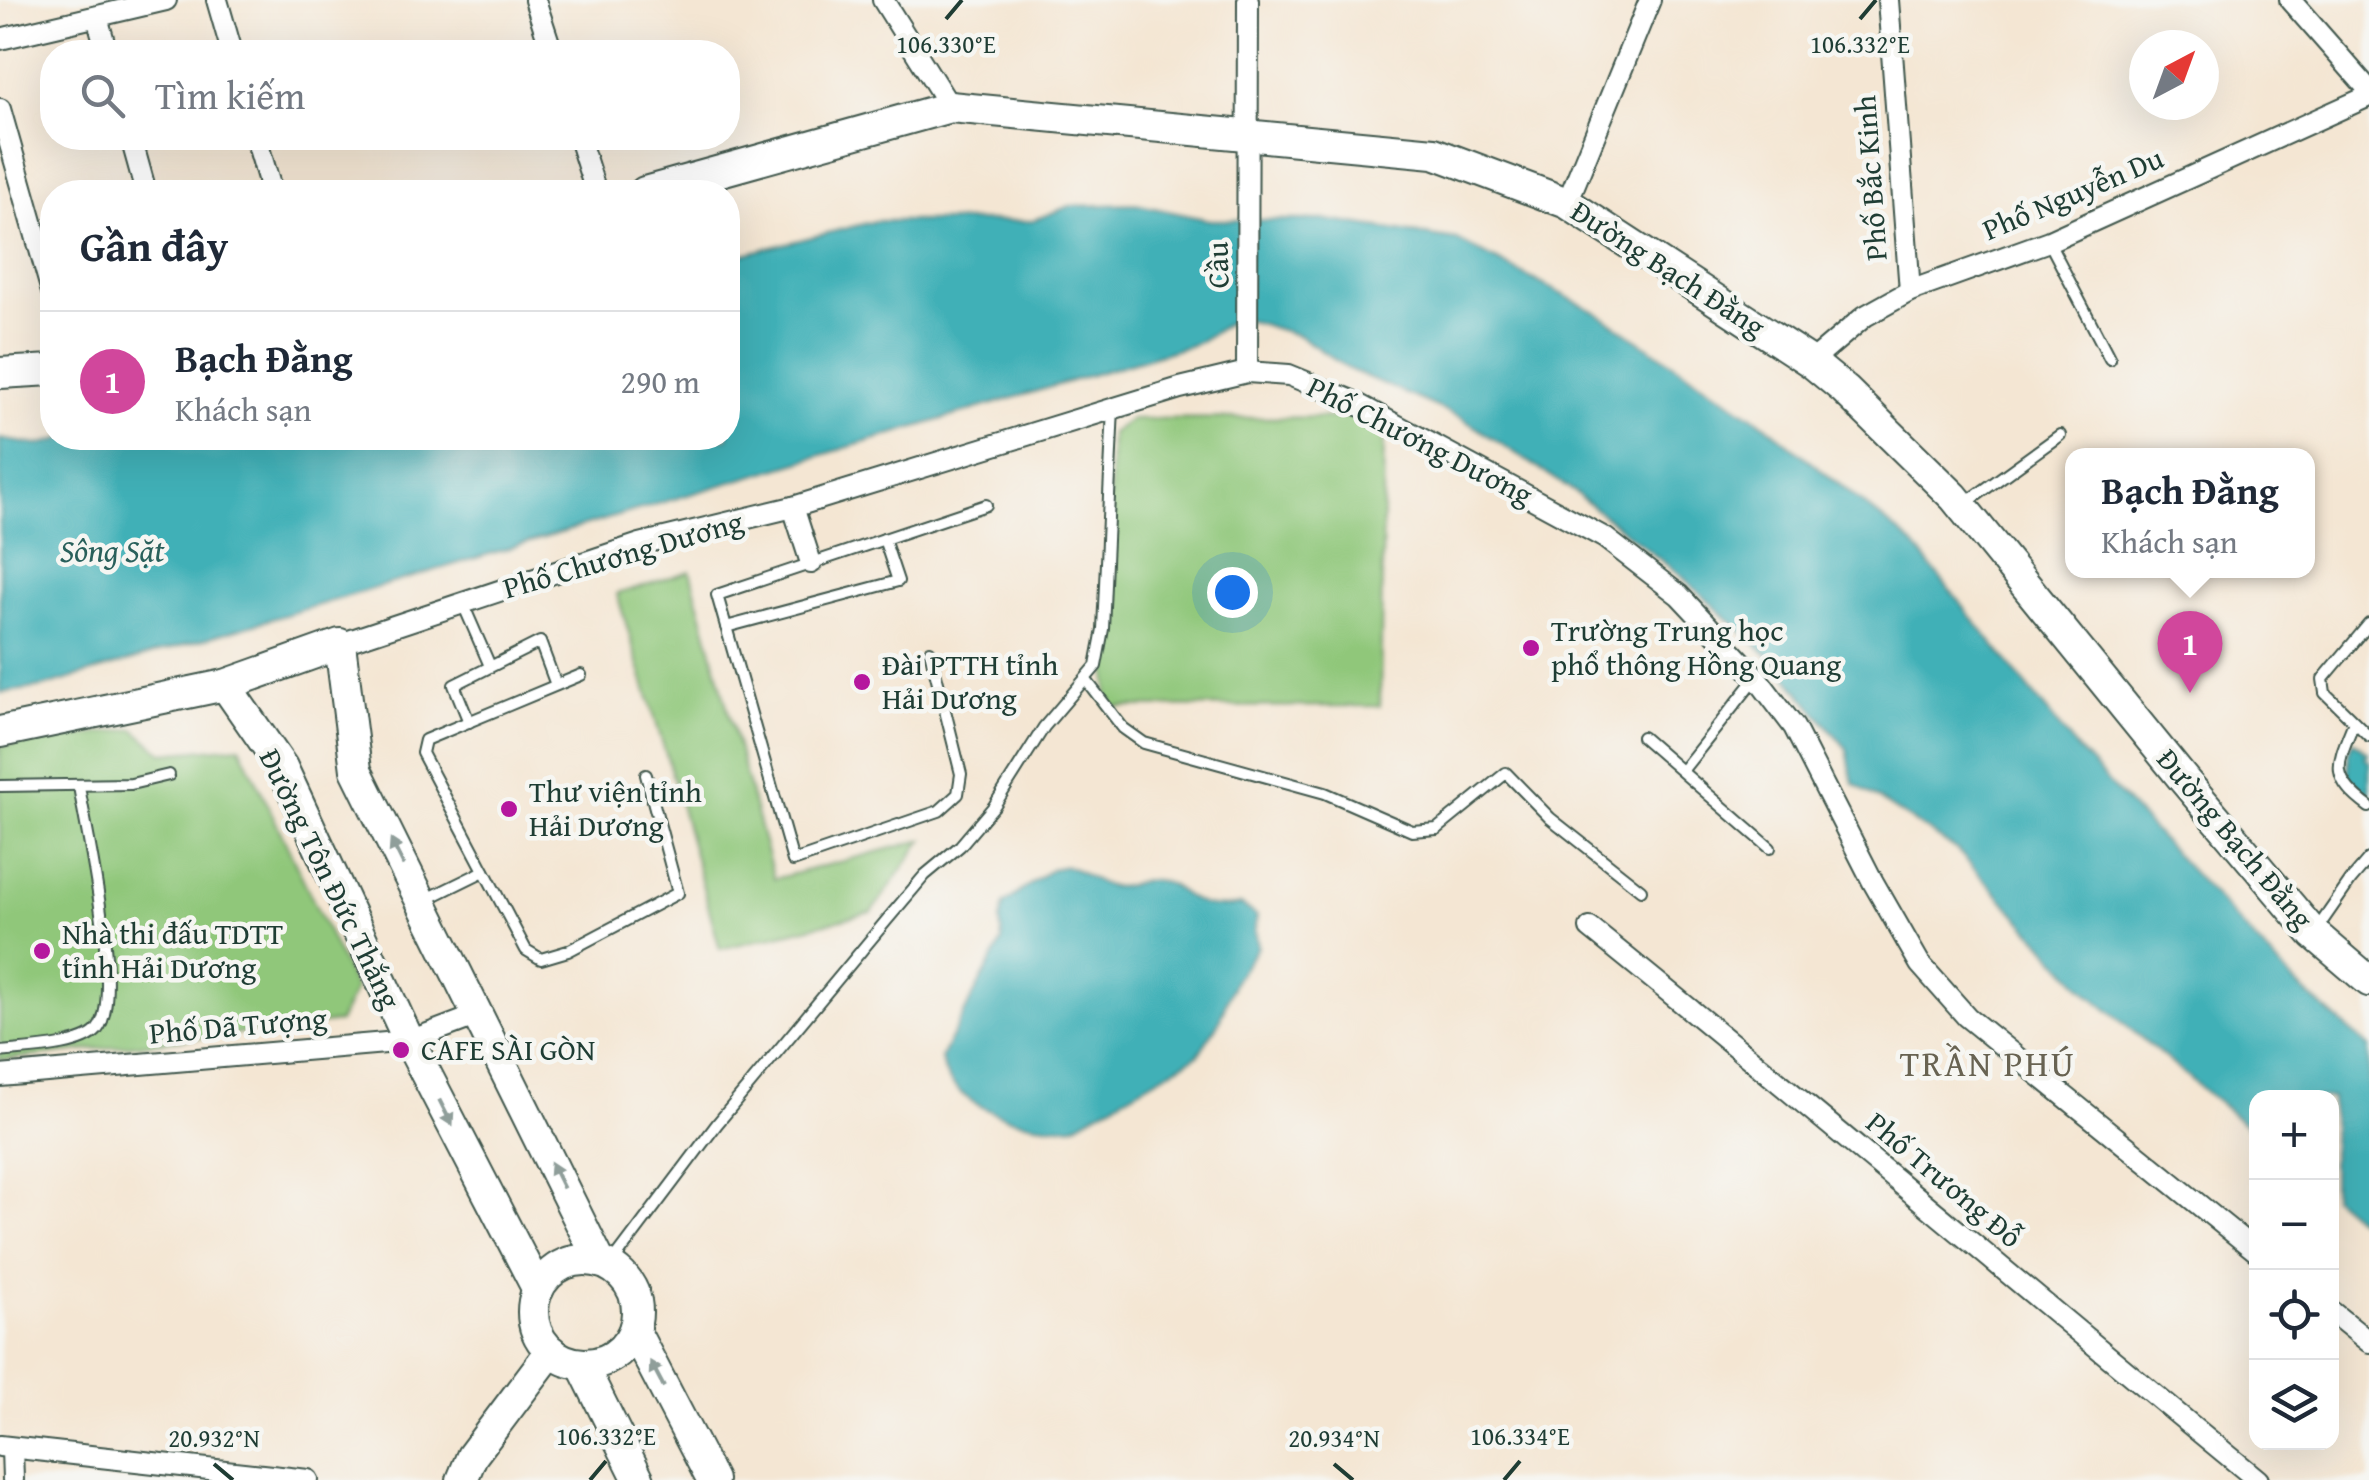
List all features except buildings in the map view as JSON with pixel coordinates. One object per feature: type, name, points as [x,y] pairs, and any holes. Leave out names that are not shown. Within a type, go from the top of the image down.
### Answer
[{"type":"street","points":[[0,39],[166,0]]},
{"type":"street","points":[[217,0],[229,40]]},
{"type":"street","points":[[535,0],[548,40]]},
{"type":"street","points":[[883,0],[950,107]]},
{"type":"street","name":"Cầu","points":[[1247,372],[1248,0]]},
{"type":"street","points":[[1568,203],[1650,0]]},
{"type":"street","points":[[2290,0],[2369,93]]},
{"type":"street","name":"Phố Bắc Kinh","points":[[1892,5],[1910,291]]},
{"type":"street","points":[[97,17],[104,40]]},
{"type":"street","name":"Phố Nguyễn Du","points":[[1811,362],[1865,316],[1910,291],[2049,241],[2369,93]]},
{"type":"street","name":"Đường Bạch Đằng","points":[[689,180],[950,107],[1434,153],[1568,203],[1811,362],[1845,390],[1961,506],[2314,934],[2369,980]]},
{"type":"street","points":[[0,109],[40,250]]},
{"type":"street","points":[[134,150],[143,180]]},
{"type":"street","points":[[260,150],[268,180]]},
{"type":"street","points":[[582,150],[592,180]]},
{"type":"street","points":[[0,373],[40,371]]},
{"type":"street","name":"Phố Chương Dương","points":[[0,732],[226,685],[640,544],[793,506],[1113,407],[1247,372],[1289,375],[1350,400],[1605,538],[1679,595],[1756,677],[1794,727],[1874,882],[1920,964],[1939,989],[1968,1017],[2249,1245]]},
{"type":"street","points":[[793,506],[811,564]]},
{"type":"street","points":[[340,644],[356,770],[605,1264]]},
{"type":"street","name":"Đường Tôn Đức Thắng","points":[[226,685],[282,767],[409,1041],[538,1290]]},
{"type":"street","name":"Phố Trương Đỗ","points":[[1590,928],[1828,1120],[2062,1320],[2258,1480]]},
{"type":"street","name":"Phố Dã Tượng","points":[[0,1076],[409,1041],[478,1015]]},
{"type":"street","points":[[588,1260],[605,1264],[628,1282],[637,1304],[634,1330],[624,1348],[605,1361],[582,1364],[560,1358],[542,1342],[533,1320],[538,1290],[546,1277],[565,1263],[588,1260]]},
{"type":"street","points":[[2339,1318],[2369,1342]]},
{"type":"street","points":[[634,1330],[712,1480]]},
{"type":"street","points":[[447,1480],[467,1468],[551,1351]]},
{"type":"street","points":[[582,1364],[638,1480]]},
{"type":"street","points":[[12,1480],[6,1447],[308,1480]]},
{"type":"lane","points":[[2049,241],[2110,359]]},
{"type":"lane","points":[[605,1264],[925,875],[960,846],[994,806],[1044,727],[1096,666],[1102,629],[1113,407]]},
{"type":"lane","points":[[1961,506],[2060,435]]},
{"type":"lane","points":[[930,651],[961,774],[958,794],[939,811],[793,860],[717,595],[986,505]]},
{"type":"lane","points":[[726,627],[898,581],[884,539]]},
{"type":"lane","points":[[462,603],[490,666]]},
{"type":"lane","points":[[2369,624],[2323,679],[2325,693],[2369,736]]},
{"type":"lane","points":[[469,722],[454,685],[540,642],[556,686]]},
{"type":"lane","points":[[581,676],[425,740],[422,753],[526,950],[541,960],[568,952],[678,893],[646,775]]},
{"type":"lane","points":[[1682,771],[1756,677]]},
{"type":"lane","points":[[1086,680],[1123,728],[1144,743],[1325,793],[1412,831],[1436,829],[1506,773],[1550,818],[1641,890]]},
{"type":"lane","points":[[2354,722],[2340,756],[2338,774],[2344,785],[2369,807]]},
{"type":"lane","points":[[1642,737],[1770,848]]},
{"type":"lane","points":[[0,786],[131,784],[169,775]]},
{"type":"lane","points":[[0,1052],[82,1040],[96,1031],[104,1018],[109,972],[79,786]]},
{"type":"lane","points":[[2314,934],[2350,880],[2369,860]]},
{"type":"lane","points":[[422,902],[484,871]]},
{"type":"green space","points":[[1352,417],[1384,434],[1380,706],[1107,707],[1111,433],[1131,419]]},
{"type":"green space","points":[[690,571],[774,879],[923,840],[872,912],[720,949],[617,594]]},
{"type":"green space","points":[[134,729],[163,753],[240,746],[355,989],[339,1022],[0,1060],[0,746]]},
{"type":"water","name":"Sông Sặt","points":[[1135,204],[1210,220],[1328,220],[1457,240],[1596,312],[1766,425],[1913,544],[2078,750],[2296,984],[2369,1047],[2369,1228],[2339,1203],[2339,1090],[2249,1090],[2249,1128],[2090,995],[1957,850],[1853,783],[1847,749],[1773,660],[1680,575],[1569,488],[1460,417],[1348,369],[1300,336],[1238,317],[1195,344],[43,687],[0,693],[0,439],[40,444],[40,450],[740,450],[740,255],[875,221],[1031,221],[1070,206]]},
{"type":"water","points":[[2353,741],[2368,753],[2365,757],[2369,761],[2369,794],[2349,778],[2348,753]]},
{"type":"water","points":[[1066,866],[1108,886],[1154,880],[1207,905],[1241,905],[1257,916],[1258,947],[1234,982],[1218,1024],[1198,1055],[1075,1125],[1057,1126],[1015,1120],[974,1103],[946,1075],[941,1057],[1002,941],[1000,921],[1004,904],[1051,869]]},
{"type":"place","name":"Trường Trung học phổ thông Hồng Quang","points":[[1531,648]]},
{"type":"place","name":"Đài PTTH tỉnh Hải Dương","points":[[862,682]]},
{"type":"place","name":"Bạch Đằng","points":[[2190,693]]},
{"type":"place","name":"Thư viện tỉnh Hải Dương","points":[[509,809]]},
{"type":"place","name":"Nhà thi đấu TDTT tỉnh Hải Dương","points":[[42,951]]},
{"type":"place","name":"CAFE SÀI GÒN","points":[[401,1050]]},
{"type":"district","name":"TRẦN PHÚ","points":[[1988,1064]]}]
